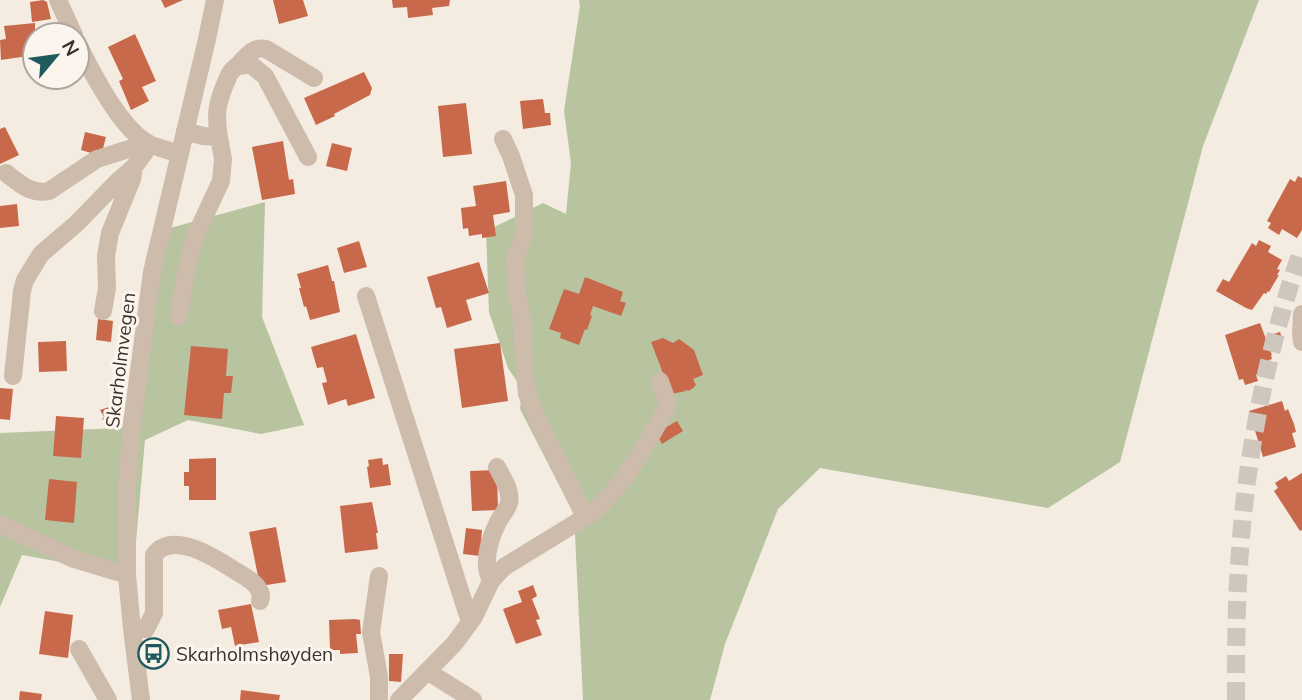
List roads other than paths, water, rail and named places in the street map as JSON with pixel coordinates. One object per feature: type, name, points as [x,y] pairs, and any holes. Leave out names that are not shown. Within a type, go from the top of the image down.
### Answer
[{"type":"street","points":[[58,0],[68,21]]},
{"type":"street","name":"Skarholmvegen","points":[[141,700],[127,575],[127,483],[136,385],[152,272],[215,0]]},
{"type":"street","points":[[238,66],[245,56],[261,48],[314,78]]},
{"type":"street","points":[[179,317],[194,239],[221,180],[223,159],[216,118],[218,100],[231,70],[250,64],[265,76],[308,158]]},
{"type":"street","points":[[91,67],[126,124],[148,143],[180,155]]},
{"type":"street","points":[[184,131],[219,137]]},
{"type":"street","points":[[503,139],[524,195],[524,234],[515,259],[527,394],[585,517]]},
{"type":"street","points":[[6,173],[23,186],[41,193],[49,191],[97,159],[148,143]]},
{"type":"street","name":"Skarholmvegen","points":[[13,376],[25,280],[41,254],[134,167],[148,143]]},
{"type":"street","name":"Skarholmvegen","points":[[103,311],[110,233],[132,179],[134,167]]},
{"type":"street","points":[[366,296],[470,622]]},
{"type":"street","points":[[1302,314],[1302,342]]},
{"type":"street","points":[[399,700],[454,644],[470,622],[491,581],[504,567],[605,502],[622,481],[666,409],[667,401],[660,381]]},
{"type":"street","points":[[491,581],[488,552],[492,536],[509,503],[507,487],[497,467]]},
{"type":"street","points":[[0,524],[74,559],[127,575]]},
{"type":"street","points":[[132,629],[146,629],[150,623],[154,612],[154,555],[172,545],[201,551],[244,576],[258,588],[260,601]]},
{"type":"street","points":[[379,576],[371,632],[379,677],[379,700]]},
{"type":"street","points":[[79,649],[108,700]]},
{"type":"street","points":[[427,671],[473,700]]},
{"type":"tunnel","points":[[1236,700],[1238,588],[1248,474],[1269,360],[1302,249]]},
{"type":"place","name":"Skarholmshøyden","points":[[153,654]]}]
